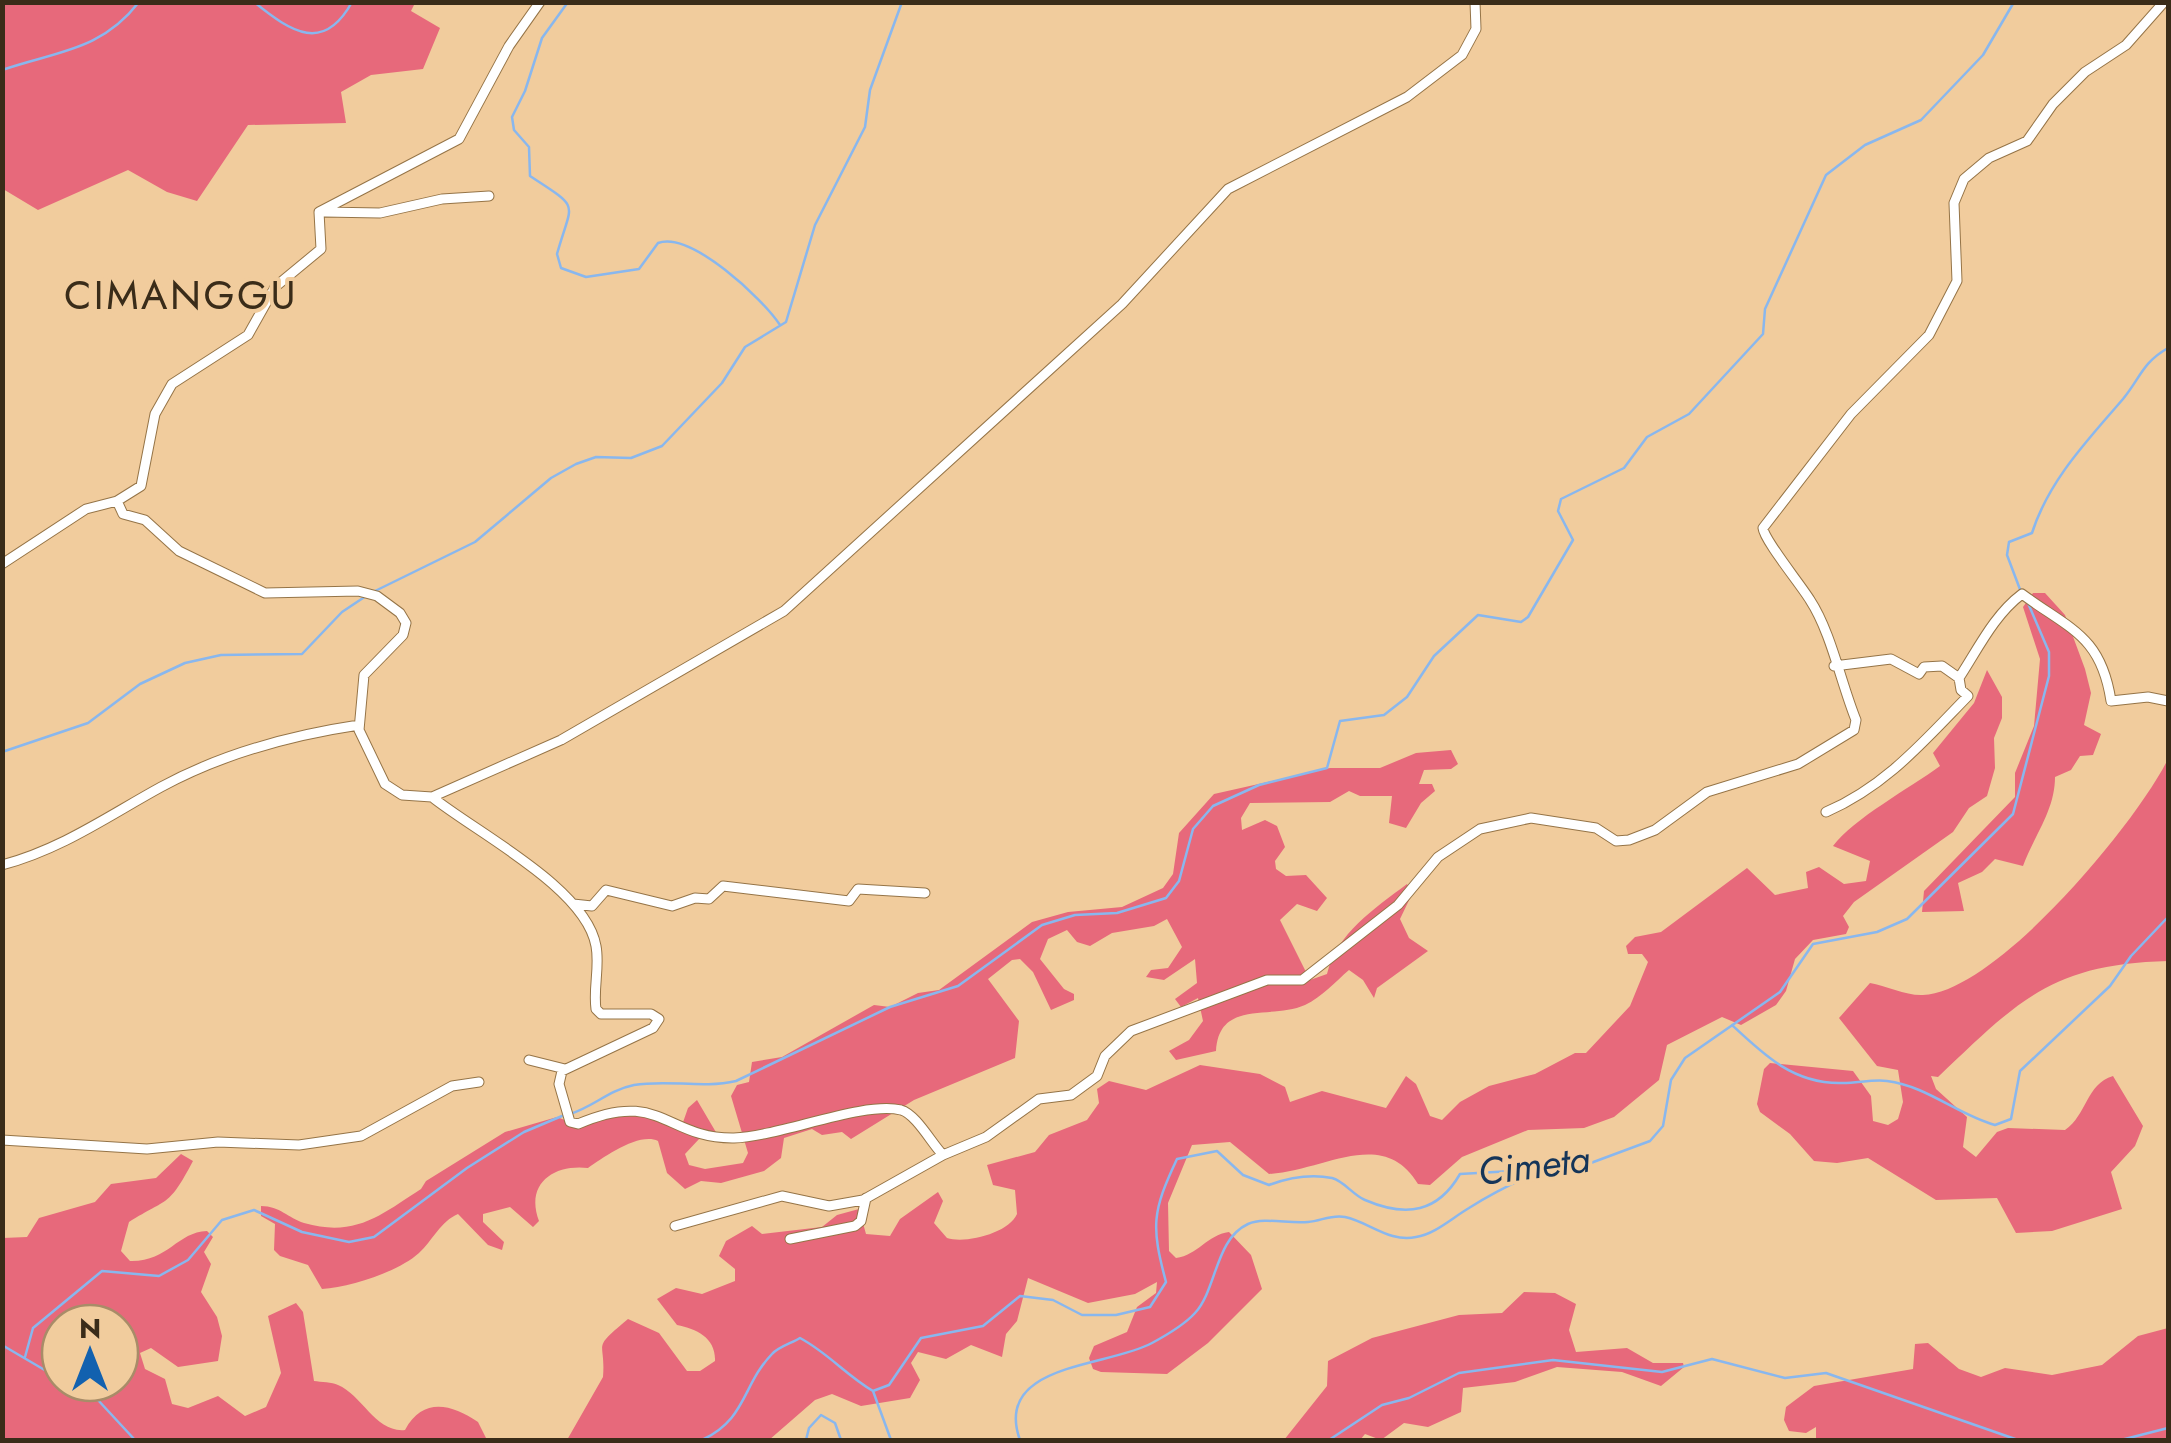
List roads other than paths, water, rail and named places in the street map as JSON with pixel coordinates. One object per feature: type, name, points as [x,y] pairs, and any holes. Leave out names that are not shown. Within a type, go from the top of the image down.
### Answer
[{"type":"street","points":[[319,212],[459,138],[509,46],[540,2]]},
{"type":"street","points":[[117,501],[123,514],[145,520],[178,551],[265,593],[358,591],[378,596],[400,613],[406,623],[403,636],[366,670],[359,725],[384,784],[402,795],[432,797],[561,740],[784,611],[1122,304],[1228,189],[1408,97],[1462,55],[1476,28],[1475,2]]},
{"type":"street","points":[[675,1226],[782,1196],[829,1206],[866,1198],[986,1136],[1039,1099],[1071,1096],[1097,1076],[1105,1056],[1131,1032],[1266,980],[1302,980],[1398,905],[1438,857],[1480,829],[1531,818],[1596,828],[1616,841],[1629,840],[1655,830],[1720,786],[1798,764],[1856,726],[1813,604],[1790,567],[1766,540],[1762,528],[1851,414],[1929,334],[1958,281],[1954,203],[1964,179],[1989,158],[2030,138],[2053,104],[2085,72],[2126,45],[2164,2]]},
{"type":"street","points":[[319,212],[380,213],[442,199],[489,196]]},
{"type":"street","points":[[2,564],[86,509],[117,501],[141,486],[155,414],[172,384],[248,335],[276,287],[321,249],[319,212]]},
{"type":"street","points":[[1826,812],[1881,782],[1934,735],[1968,696],[1961,690],[1959,678],[1990,635],[1993,622],[2022,594],[2080,632],[2109,684],[2111,701],[2168,701]]},
{"type":"street","points":[[1834,666],[1891,659],[1920,674],[1924,667],[1942,666],[1959,678]]},
{"type":"street","points":[[2,865],[76,839],[164,785],[234,754],[359,725]]},
{"type":"street","points":[[432,797],[584,916],[596,945],[596,1008],[602,1014],[651,1014],[660,1019],[653,1028],[565,1068],[529,1060]]},
{"type":"street","points":[[573,904],[592,906],[606,890],[672,906],[694,898],[708,899],[723,886],[848,902],[858,889],[925,894]]},
{"type":"street","points":[[565,1068],[559,1084],[566,1118],[573,1124],[640,1110],[656,1112],[694,1132],[736,1138],[798,1130],[850,1114],[901,1110],[943,1155]]},
{"type":"street","points":[[2,1140],[147,1149],[218,1142],[299,1145],[361,1136],[452,1086],[479,1082]]},
{"type":"street","points":[[790,1239],[856,1226],[861,1221],[866,1198]]},
{"type":"waterway","points":[[2,70],[93,40],[109,31],[139,2]]},
{"type":"waterway","points":[[254,2],[281,22],[307,33],[330,28],[352,2]]},
{"type":"waterway","points":[[568,2],[542,38],[512,117],[514,130],[529,147],[530,176],[558,195],[569,208],[557,254],[561,268],[586,277],[639,269],[658,243],[672,242],[689,247],[725,270],[780,325]]},
{"type":"waterway","points":[[373,592],[475,542],[551,478],[576,464],[596,457],[631,458],[662,446],[722,383],[745,347],[786,322],[815,225],[865,127],[870,90],[902,2]]},
{"type":"waterway","points":[[570,1114],[634,1085],[736,1081],[890,1007],[958,986],[1042,925],[1075,915],[1117,913],[1166,898],[1179,881],[1193,829],[1213,806],[1259,785],[1327,768],[1340,721],[1384,715],[1407,697],[1434,656],[1478,615],[1521,622],[1528,617],[1573,540],[1558,511],[1561,499],[1624,468],[1647,437],[1689,414],[1763,334],[1765,309],[1826,175],[1865,145],[1921,120],[1983,55],[2014,2]]},
{"type":"waterway","points":[[2021,592],[2007,555],[2009,542],[2032,533],[2048,496],[2070,462],[2147,365],[2168,348]]},
{"type":"waterway","points":[[2,752],[88,723],[140,684],[185,663],[221,655],[302,654],[342,612],[366,596]]},
{"type":"waterway","name":"Cimeta","points":[[702,1440],[728,1422],[772,1354],[800,1338],[873,1391],[889,1385],[921,1338],[983,1326],[1020,1296],[1053,1300],[1082,1315],[1116,1315],[1150,1307],[1166,1282],[1156,1219],[1177,1159],[1217,1151],[1243,1175],[1269,1185],[1300,1177],[1332,1178],[1365,1200],[1408,1210],[1442,1197],[1460,1174],[1580,1167],[1650,1141],[1663,1126],[1671,1080],[1685,1058],[1780,992],[1813,944],[1877,932],[1907,919],[2013,814],[2049,676],[2049,652],[2028,603]]},
{"type":"waterway","points":[[1732,1025],[1793,1073],[1823,1082],[1902,1084],[1995,1125],[2011,1119],[2020,1071],[2110,986],[2131,956],[2168,917]]},
{"type":"waterway","points":[[25,1357],[33,1328],[102,1271],[159,1276],[188,1260],[222,1220],[254,1210],[302,1232],[349,1242],[374,1237],[467,1168],[524,1132],[562,1116]]},
{"type":"waterway","points":[[1020,1440],[1016,1415],[1023,1396],[1038,1382],[1059,1372],[1133,1351],[1186,1321],[1202,1303],[1229,1241],[1248,1224],[1308,1222],[1340,1216],[1397,1237],[1416,1237],[1543,1170]]},
{"type":"waterway","name":"Cimeta","points":[[2,1345],[40,1367]]},
{"type":"waterway","points":[[1329,1440],[1382,1405],[1409,1398],[1459,1373],[1553,1360],[1662,1372],[1712,1359],[1785,1378],[1826,1373],[2018,1440]]},
{"type":"waterway","points":[[873,1391],[891,1440]]},
{"type":"waterway","name":"Cimeta","points":[[101,1403],[135,1440]]},
{"type":"waterway","points":[[806,1440],[809,1428],[821,1415],[835,1423],[841,1440]]},
{"type":"waterway","points":[[2121,1440],[2168,1428]]},
{"type":"district","name":"CIMANGGU","points":[[181,295]]}]
